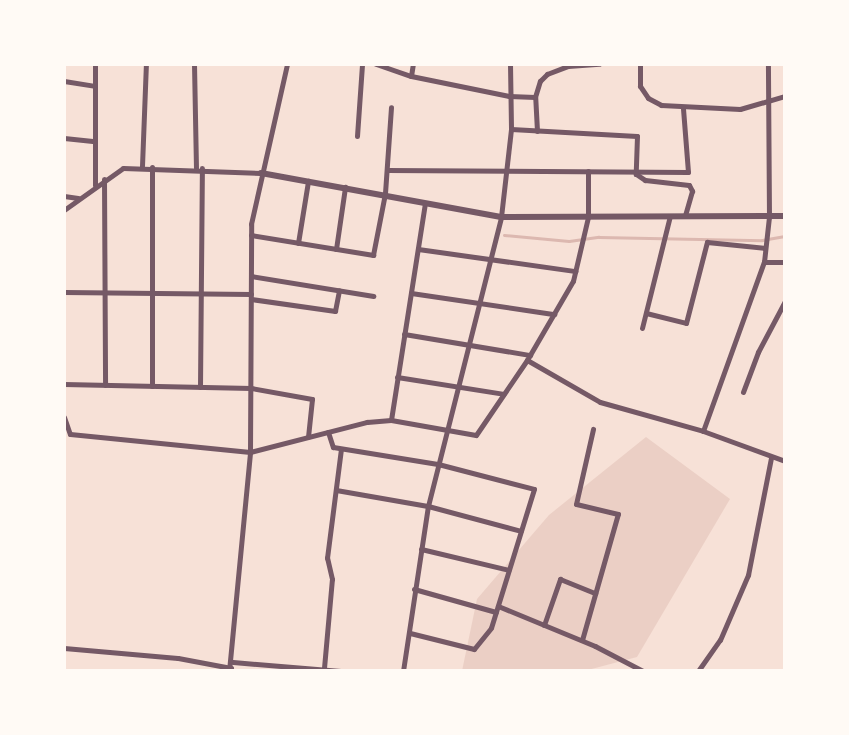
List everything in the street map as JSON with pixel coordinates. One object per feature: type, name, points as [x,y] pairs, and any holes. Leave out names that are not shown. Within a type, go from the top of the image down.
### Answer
[{"type":"street","points":[[95,64],[95,185]]},
{"type":"street","points":[[142,166],[146,64]]},
{"type":"street","points":[[194,64],[199,168],[200,387]]},
{"type":"street","points":[[231,667],[250,452],[251,235],[261,173],[287,64]]},
{"type":"street","points":[[357,136],[362,64]]},
{"type":"street","points":[[376,64],[411,76],[509,96],[535,97]]},
{"type":"street","points":[[411,76],[413,64]]},
{"type":"street","points":[[403,671],[428,506],[501,217],[511,129],[510,64]]},
{"type":"street","points":[[537,131],[535,97],[540,81],[547,74],[568,66],[599,64]]},
{"type":"street","points":[[640,64],[640,86],[648,98],[661,105],[740,109],[785,96]]},
{"type":"street","points":[[703,431],[764,262],[769,217],[768,64]]},
{"type":"street","points":[[64,81],[95,86]]},
{"type":"street","points":[[251,235],[373,255],[385,193],[391,107]]},
{"type":"street","points":[[387,170],[688,172],[683,108]]},
{"type":"street","points":[[511,129],[637,136],[636,172],[645,180],[689,185],[692,191],[685,216]]},
{"type":"street","points":[[64,138],[95,141]]},
{"type":"street","points":[[64,210],[123,168],[142,166],[199,168],[308,179],[501,217],[785,216]]},
{"type":"street","points":[[152,167],[152,386]]},
{"type":"street","points":[[64,417],[70,434],[250,452],[391,420],[476,435],[529,357],[575,271],[588,217],[588,171]]},
{"type":"street","points":[[104,179],[105,385]]},
{"type":"street","points":[[298,243],[308,179]]},
{"type":"street","points":[[336,249],[345,187]]},
{"type":"street","points":[[64,196],[78,198]]},
{"type":"street","points":[[391,420],[425,204]]},
{"type":"street","points":[[642,328],[670,216]]},
{"type":"street","points":[[646,313],[686,323],[707,242],[765,248]]},
{"type":"street","points":[[418,249],[575,271]]},
{"type":"street","points":[[764,262],[785,262]]},
{"type":"street","points":[[251,276],[373,296]]},
{"type":"street","points":[[64,292],[251,296],[335,311],[339,290]]},
{"type":"street","points":[[411,293],[554,314]]},
{"type":"street","points":[[743,392],[758,352],[785,301]]},
{"type":"street","points":[[404,334],[529,357],[600,402],[703,431],[785,461]]},
{"type":"street","points":[[397,377],[504,394]]},
{"type":"street","points":[[64,384],[251,388],[312,399],[308,437]]},
{"type":"street","points":[[582,640],[618,514],[576,504],[593,429]]},
{"type":"street","points":[[328,432],[333,447],[438,464],[534,489],[491,628],[474,649],[410,633]]},
{"type":"street","points":[[324,668],[332,579],[327,558],[341,449]]},
{"type":"street","points":[[698,671],[720,640],[748,575],[771,458]]},
{"type":"street","points":[[336,490],[428,506],[521,531]]},
{"type":"street","points":[[421,549],[509,570]]},
{"type":"street","points":[[544,625],[560,579],[595,593]]},
{"type":"street","points":[[414,589],[497,609],[544,625],[582,640],[643,671]]},
{"type":"street","points":[[64,648],[178,658],[231,667],[341,671]]},
{"type":"shaded area","points":[[646,437],[730,499],[637,657],[584,671],[462,671],[477,599],[549,515]]},
{"type":"waterway","points":[[504,235],[569,241],[599,237],[762,240],[785,236]]}]
